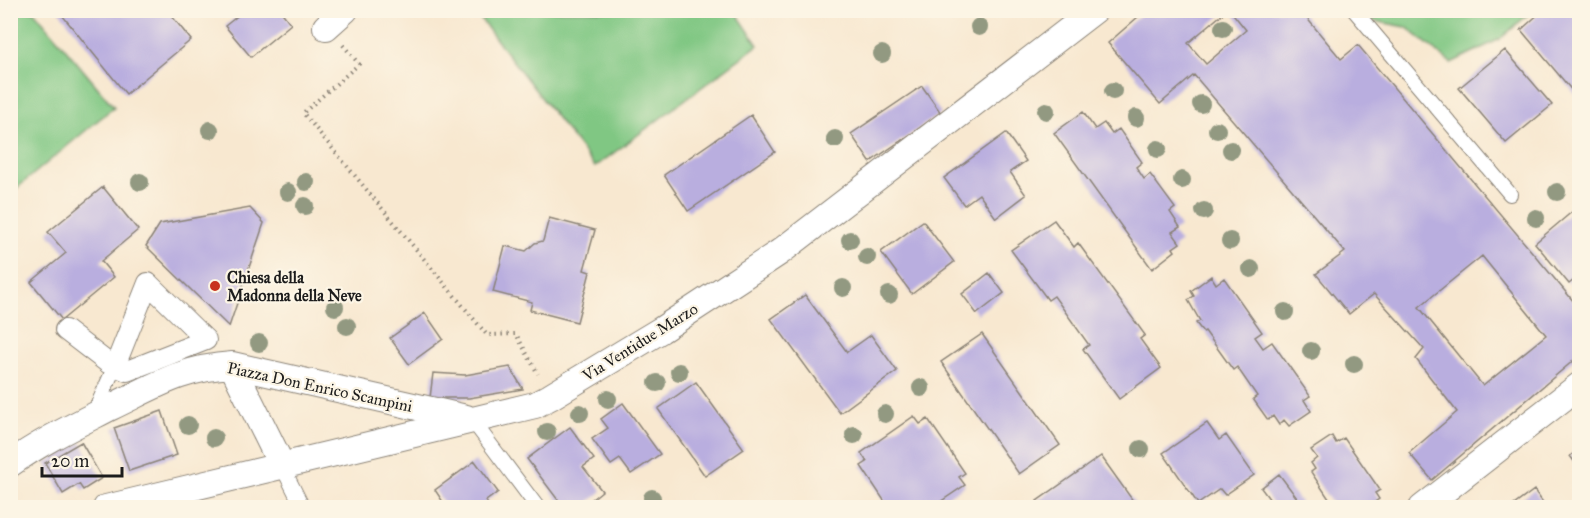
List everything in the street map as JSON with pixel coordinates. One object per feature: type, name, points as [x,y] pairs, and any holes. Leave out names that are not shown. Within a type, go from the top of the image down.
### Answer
[{"type":"street","name":"Via Ventidue Marzo","points":[[106,507],[133,505],[282,466],[535,405],[661,330],[780,252],[1095,10]]},
{"type":"street","points":[[65,330],[115,366],[127,371],[206,340],[148,283],[115,366]]},
{"type":"street","points":[[232,365],[282,466]]},
{"type":"street","name":"Piazza Don Enrico Scampini","points":[[10,464],[50,437],[172,376],[207,367],[232,365],[472,420]]},
{"type":"street","points":[[1422,507],[1580,385]]},
{"type":"lane","points":[[1354,10],[1510,194]]},
{"type":"lane","points":[[92,417],[115,366]]},
{"type":"lane","points":[[472,420],[538,507]]},
{"type":"lane","points":[[282,466],[303,507]]},
{"type":"path","points":[[336,19],[359,64],[303,113],[487,335],[516,334],[550,397]]},
{"type":"green space","points":[[11,10],[34,11],[114,107],[11,193]]},
{"type":"green space","points":[[735,11],[758,45],[595,167],[475,12]]},
{"type":"green space","points":[[1361,11],[1532,11],[1500,39],[1451,63],[1406,27],[1369,20]]},
{"type":"building","points":[[58,10],[167,10],[191,40],[126,94]]},
{"type":"building","points":[[245,10],[280,10],[291,24],[251,57],[225,26]]},
{"type":"building","points":[[1146,10],[1227,10],[1188,43],[1206,64],[1246,30],[1230,10],[1300,10],[1341,59],[1358,45],[1580,309],[1580,355],[1432,480],[1409,453],[1457,412],[1416,359],[1424,349],[1374,294],[1349,314],[1316,274],[1345,252],[1194,75],[1160,104],[1108,43]],"holes":[[[1482,256],[1546,335],[1483,386],[1419,307]]]},
{"type":"building","points":[[1543,10],[1570,10],[1580,21],[1580,100],[1521,30]]},
{"type":"building","points":[[1505,50],[1552,105],[1506,143],[1459,88]]},
{"type":"building","points":[[922,86],[941,113],[870,162],[851,134]]},
{"type":"building","points":[[1083,112],[1095,129],[1104,123],[1112,134],[1119,129],[1142,162],[1136,167],[1144,179],[1150,174],[1175,208],[1170,212],[1180,227],[1172,232],[1180,243],[1173,248],[1175,251],[1152,269],[1054,133]]},
{"type":"building","points":[[751,115],[775,152],[688,211],[664,175]]},
{"type":"building","points":[[1006,133],[1026,161],[1010,172],[1026,195],[996,218],[979,194],[964,205],[944,178]]},
{"type":"building","points":[[103,187],[138,230],[101,261],[114,277],[62,320],[31,282],[66,253],[48,232]]},
{"type":"building","points":[[1580,205],[1580,275],[1569,284],[1535,243]]},
{"type":"building","name":"Chiesa della Madonna della Neve","points":[[250,208],[264,223],[229,327],[146,246],[160,224]]},
{"type":"building","points":[[549,218],[595,230],[584,270],[590,272],[577,322],[530,310],[532,302],[493,292],[505,246],[526,251],[535,243],[543,241]]},
{"type":"building","points":[[1054,220],[1074,247],[1078,243],[1145,335],[1140,339],[1161,368],[1119,399],[1083,349],[1089,345],[1054,296],[1048,300],[1011,250]]},
{"type":"building","points":[[923,221],[954,262],[912,294],[881,252]]},
{"type":"building","points":[[989,273],[1004,293],[977,314],[962,294]]},
{"type":"building","points":[[1211,276],[1216,284],[1224,278],[1262,332],[1255,337],[1263,348],[1272,342],[1310,396],[1304,400],[1311,411],[1289,426],[1284,420],[1279,425],[1273,416],[1268,420],[1253,399],[1257,396],[1237,367],[1233,370],[1205,331],[1203,332],[1196,323],[1200,321],[1188,300],[1194,296],[1191,291]]},
{"type":"building","points":[[805,295],[847,352],[871,335],[897,371],[840,413],[771,319]]},
{"type":"building","points":[[425,313],[443,339],[409,364],[390,338]]},
{"type":"building","points":[[982,334],[1060,445],[1019,474],[941,362]]},
{"type":"building","points":[[510,367],[523,389],[469,398],[430,398],[433,373],[465,375]]},
{"type":"building","points":[[696,382],[744,449],[705,476],[658,409]]},
{"type":"building","points":[[623,403],[660,454],[631,474],[620,459],[611,465],[592,439],[608,428],[601,419]]},
{"type":"building","points":[[162,411],[177,455],[129,471],[114,428]]},
{"type":"building","points":[[914,416],[920,424],[928,419],[965,473],[959,477],[965,485],[931,508],[889,508],[861,466],[867,462],[861,453]]},
{"type":"building","points":[[1207,423],[1219,440],[1226,435],[1254,475],[1225,495],[1220,489],[1198,504],[1163,453]]},
{"type":"building","points":[[570,427],[594,459],[583,467],[602,491],[581,508],[564,508],[527,459]]},
{"type":"building","points":[[1332,436],[1336,443],[1344,438],[1380,490],[1375,493],[1379,499],[1366,508],[1342,508],[1340,505],[1335,508],[1311,472],[1315,469],[1311,463],[1317,458],[1311,450]]},
{"type":"building","points":[[81,442],[102,478],[83,490],[79,484],[63,494],[45,463]]},
{"type":"building","points":[[1580,449],[1580,469],[1570,456]]},
{"type":"building","points":[[1101,456],[1136,505],[1132,508],[1042,508],[1037,501]]},
{"type":"building","points":[[475,461],[498,492],[486,501],[490,508],[447,508],[435,490]]},
{"type":"building","points":[[1279,474],[1300,502],[1292,508],[1276,508],[1261,488]]},
{"type":"building","points":[[1534,490],[1547,508],[1510,508]]},
{"type":"place","name":"Chiesa della Madonna della Neve","points":[[215,286]]}]
